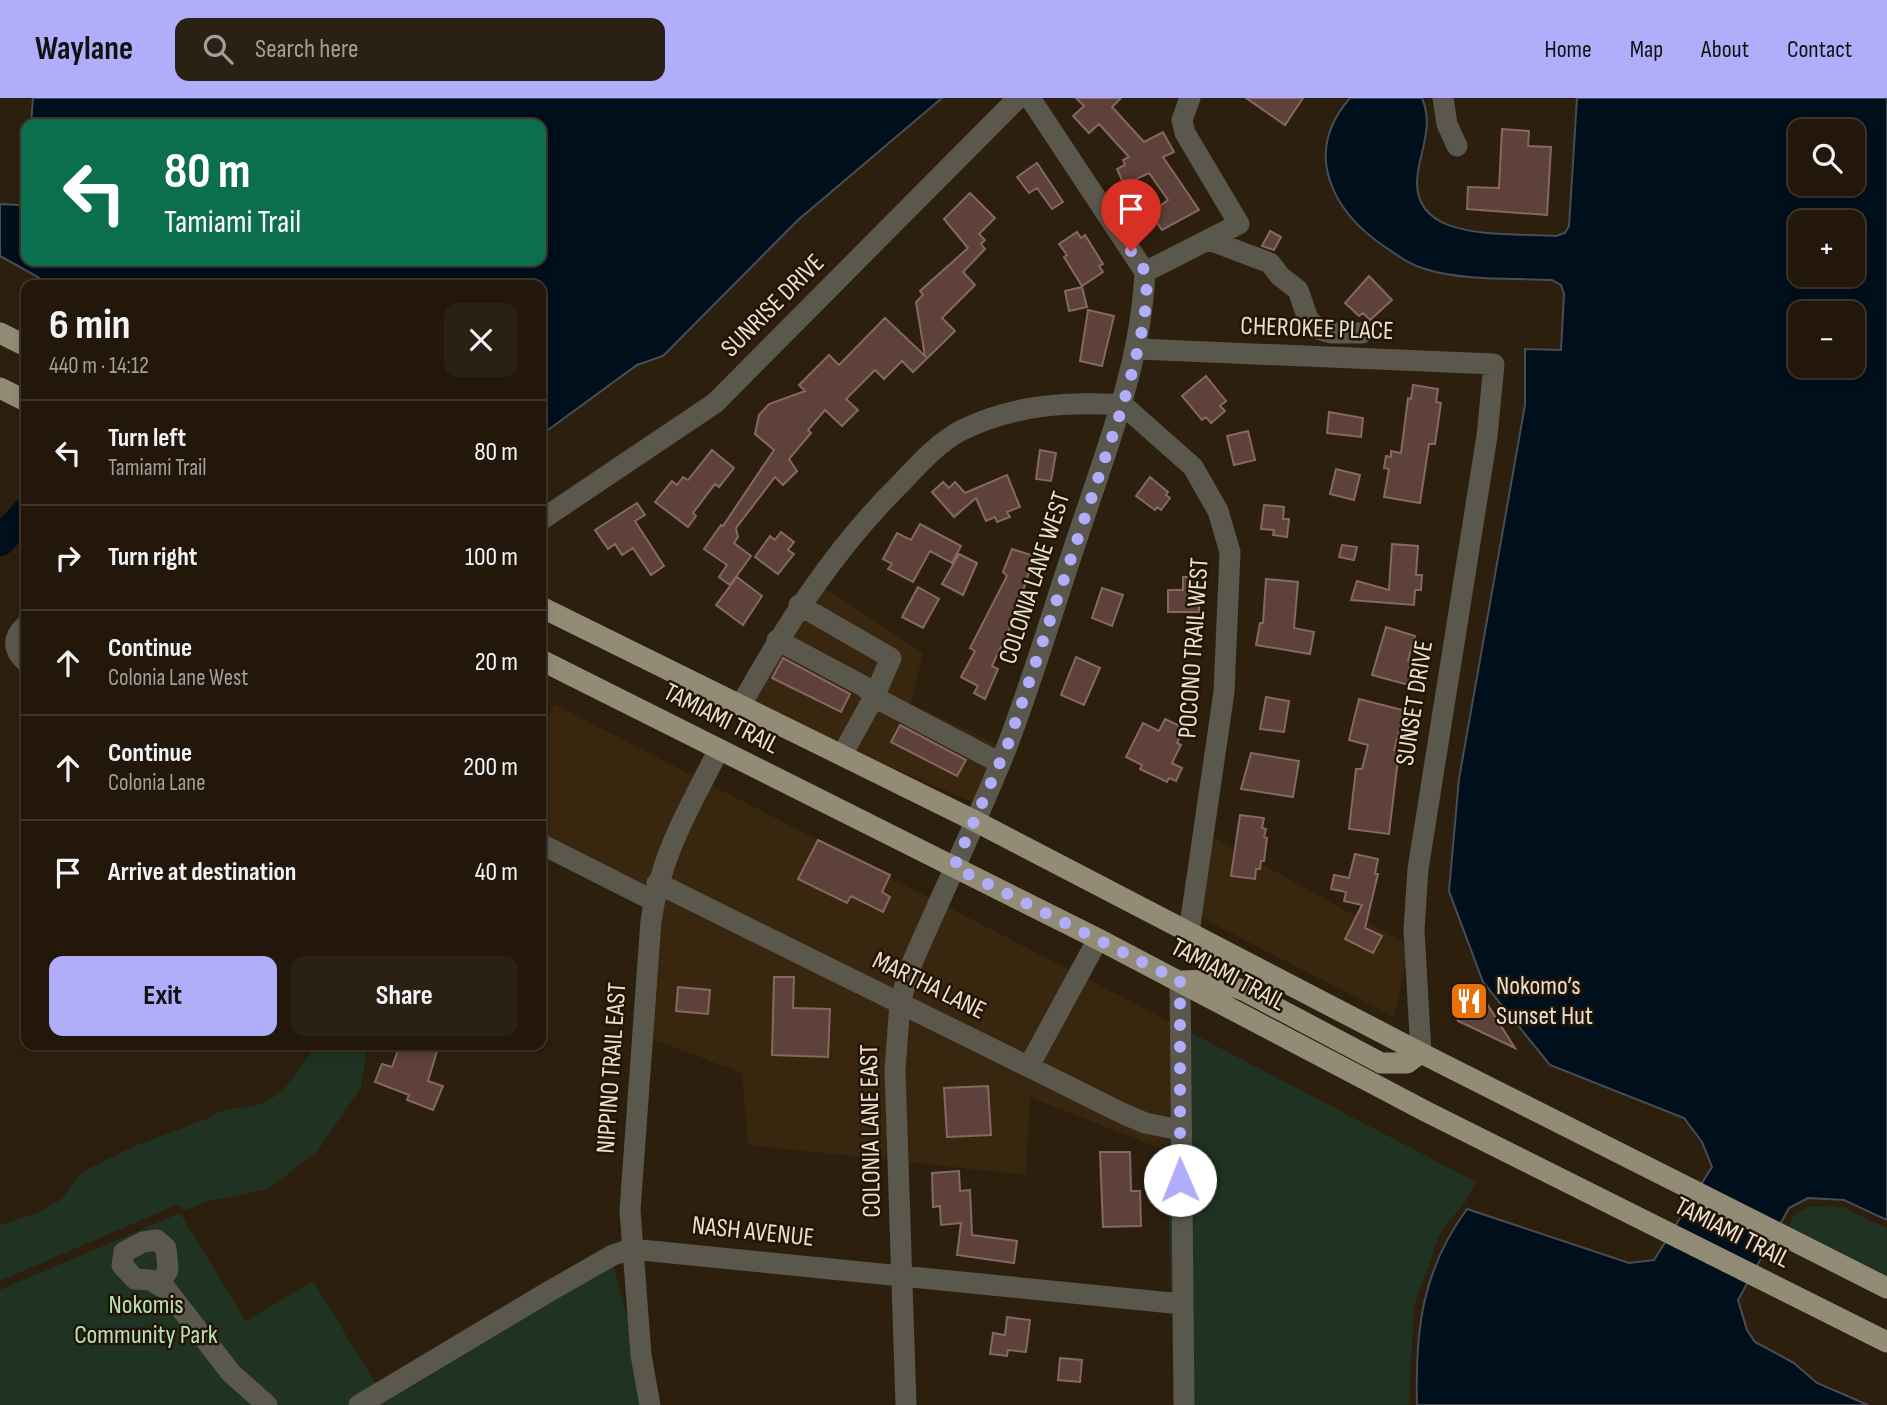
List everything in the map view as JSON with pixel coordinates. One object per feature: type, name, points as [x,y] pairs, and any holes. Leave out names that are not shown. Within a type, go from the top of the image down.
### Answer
[{"type":"main road","points":[[2,334],[21,344]]},
{"type":"main road","points":[[0,388],[21,398]]},
{"type":"main road","name":"TAMIAMI TRAIL","points":[[546,609],[973,820],[1421,1054],[1887,1288]]},
{"type":"main road","name":"TAMIAMI TRAIL","points":[[546,662],[1098,939],[1427,1112],[1887,1342]]},
{"type":"main road","points":[[1180,981],[1215,980],[1245,991],[1381,1063],[1407,1063],[1421,1054]]},
{"type":"street","name":"SUNRISE DRIVE","points":[[546,517],[715,403],[1018,98]]},
{"type":"street","points":[[1030,98],[1145,272],[1239,224],[1185,133],[1182,120],[1190,98]]},
{"type":"street","points":[[1443,98],[1447,124],[1457,146]]},
{"type":"street","points":[[1209,240],[1270,262],[1279,276],[1298,290],[1308,319],[1318,329],[1331,333],[1362,334]]},
{"type":"street","name":"COLONIA LANE WEST","points":[[954,867],[1000,763],[1123,405],[1138,349],[1145,272]]},
{"type":"street","name":"CHEROKEE PLACE","points":[[1138,349],[1494,364]]},
{"type":"street","name":"SUNSET DRIVE","points":[[1421,1054],[1414,930],[1418,869],[1487,436],[1494,364]]},
{"type":"street","points":[[741,705],[799,606],[866,519],[918,465],[960,431],[1008,412],[1036,407],[1079,403],[1123,405]]},
{"type":"street","name":"POCONO TRAIL WEST","points":[[1123,405],[1193,467],[1218,511],[1230,552],[1224,692],[1189,932]]},
{"type":"street","points":[[799,606],[891,659],[874,697],[842,755]]},
{"type":"street","points":[[21,630],[15,641],[15,650],[21,657]]},
{"type":"street","points":[[777,640],[865,687],[874,697],[1000,763]]},
{"type":"street","name":"NIPPINO TRAIL EAST","points":[[650,1405],[631,1249],[630,1210],[656,892],[667,853],[719,749]]},
{"type":"street","name":"MARTHA LANE","points":[[546,846],[656,892],[900,1003],[1145,1123],[1180,1130]]},
{"type":"street","name":"COLONIA LANE EAST","points":[[906,1405],[904,1276],[895,1070],[900,1003],[910,968],[954,867]]},
{"type":"street","points":[[1029,1066],[1098,939]]},
{"type":"street","points":[[1180,981],[1184,1405]]},
{"type":"street","name":"NASH AVENUE","points":[[359,1405],[387,1385],[548,1292],[613,1255],[631,1249],[1182,1304]]},
{"type":"street","points":[[159,1285],[166,1289],[232,1373],[267,1405]]},
{"type":"shaded area","points":[[821,586],[923,653],[911,704],[1005,748],[982,806],[851,750],[739,695]]},
{"type":"shaded area","points":[[554,704],[930,898],[902,963],[890,1160],[748,1145],[742,1073],[641,1035],[649,891],[546,842],[546,720]]},
{"type":"shaded area","points":[[1208,834],[1410,946],[1394,1017],[1183,908]]},
{"type":"shaded area","points":[[946,906],[1182,1028],[1167,1151],[1030,1097],[1026,1175],[907,1162],[904,1071],[913,989]]},
{"type":"green space","points":[[1182,1028],[1476,1182],[1466,1201],[1441,1231],[1414,1306],[1409,1405],[1174,1405],[1167,1151]]},
{"type":"green space","points":[[310,1050],[367,1050],[361,1087],[317,1152],[268,1189],[205,1202],[186,1210],[176,1205],[0,1281],[0,1225],[35,1214],[62,1199],[80,1173],[132,1147],[221,1111],[254,1106],[272,1099],[286,1086],[310,1054]]},
{"type":"green space","points":[[1810,1206],[1843,1207],[1887,1228],[1887,1276],[1787,1228],[1795,1214]]},
{"type":"green space","name":"Nokomis Community Park","points":[[180,1213],[246,1321],[313,1281],[382,1394],[613,1265],[651,1405],[0,1405],[0,1290]]},
{"type":"water","points":[[33,98],[942,98],[798,220],[663,356],[637,365],[546,431],[546,280],[41,280],[0,256],[0,204],[21,203],[21,266],[546,266],[546,119],[31,119]]},
{"type":"water","points":[[1350,98],[1422,98],[1427,124],[1419,166],[1418,192],[1426,210],[1441,222],[1462,229],[1486,233],[1556,236],[1565,233],[1569,226],[1577,98],[1887,98],[1887,1220],[1844,1200],[1808,1198],[1789,1208],[1738,1300],[1747,1330],[1755,1342],[1794,1363],[1817,1383],[1868,1405],[1417,1405],[1418,1352],[1424,1302],[1440,1255],[1467,1209],[1629,1263],[1654,1260],[1712,1167],[1702,1142],[1684,1118],[1550,1065],[1483,982],[1449,891],[1459,779],[1525,405],[1525,349],[1561,350],[1564,294],[1561,285],[1552,280],[1440,273],[1415,265],[1388,249],[1352,218],[1339,200],[1330,181],[1326,161],[1328,140],[1335,119]]},
{"type":"building","points":[[1076,98],[1121,98],[1112,107],[1144,142],[1163,132],[1174,152],[1163,157],[1199,210],[1162,230],[1150,213],[1168,200],[1149,173],[1124,185],[1117,169],[1125,165],[1123,160],[1129,157],[1099,124],[1089,133],[1073,116],[1084,106]]},
{"type":"building","points":[[1246,98],[1303,98],[1285,125]]},
{"type":"building","points":[[1502,129],[1529,131],[1528,146],[1551,147],[1547,215],[1467,209],[1468,187],[1499,188]]},
{"type":"building","points":[[1037,163],[1063,202],[1052,209],[1037,188],[1029,193],[1017,177]]},
{"type":"building","points":[[970,193],[995,218],[979,234],[985,240],[981,244],[985,249],[963,272],[975,285],[942,318],[955,331],[913,372],[902,361],[884,379],[875,370],[846,399],[858,410],[842,426],[825,410],[808,430],[811,433],[789,459],[797,471],[783,485],[775,477],[736,528],[738,537],[734,543],[751,556],[730,585],[719,577],[727,565],[704,549],[721,525],[723,526],[774,450],[755,434],[759,415],[769,404],[805,391],[799,385],[829,355],[839,365],[885,318],[925,356],[916,302],[923,295],[920,291],[968,248],[944,219]]},
{"type":"building","points":[[1270,231],[1281,237],[1274,250],[1262,246]]},
{"type":"building","points":[[1077,232],[1081,238],[1085,235],[1103,264],[1099,266],[1103,272],[1082,286],[1059,244]]},
{"type":"building","points":[[1369,276],[1392,300],[1370,320],[1363,313],[1359,316],[1345,303]]},
{"type":"building","points":[[1082,287],[1087,307],[1069,311],[1065,291]]},
{"type":"building","points":[[1088,310],[1114,316],[1102,366],[1080,361]]},
{"type":"building","points":[[1206,376],[1226,401],[1220,406],[1225,411],[1211,423],[1206,417],[1202,420],[1182,396]]},
{"type":"building","points":[[1413,385],[1438,389],[1436,402],[1441,403],[1435,444],[1429,444],[1420,503],[1384,497],[1389,469],[1384,468],[1386,456],[1391,457],[1391,451],[1401,453],[1408,398],[1411,399]]},
{"type":"building","points":[[1329,412],[1363,418],[1361,437],[1327,433]]},
{"type":"building","points":[[1248,431],[1255,460],[1234,465],[1227,436]]},
{"type":"building","points":[[712,450],[734,468],[719,487],[715,484],[693,513],[696,516],[688,527],[655,502],[672,481],[677,485],[683,477],[688,480]]},
{"type":"building","points":[[1040,450],[1056,453],[1051,481],[1036,479]]},
{"type":"building","points":[[1336,469],[1360,475],[1354,500],[1330,494]]},
{"type":"building","points":[[1007,475],[1020,507],[1007,512],[1010,517],[997,522],[995,517],[986,521],[976,498],[954,517],[932,492],[943,482],[949,488],[955,482],[965,493]]},
{"type":"building","points":[[1150,477],[1168,492],[1166,495],[1170,498],[1161,510],[1157,507],[1155,510],[1136,496]]},
{"type":"building","points":[[637,503],[645,515],[635,521],[664,566],[651,575],[633,548],[622,555],[615,544],[608,549],[595,530]]},
{"type":"building","points":[[1264,505],[1284,507],[1283,519],[1289,519],[1287,537],[1273,535],[1274,530],[1261,529]]},
{"type":"building","points":[[920,524],[961,546],[952,563],[930,551],[913,582],[888,569],[892,564],[883,559],[897,533],[911,540]]},
{"type":"building","points":[[781,532],[794,542],[788,550],[794,554],[778,574],[755,557],[770,536],[775,540]]},
{"type":"building","points":[[1392,544],[1418,546],[1416,575],[1422,575],[1421,590],[1415,590],[1414,605],[1351,600],[1357,581],[1389,590]]},
{"type":"building","points":[[1342,545],[1357,547],[1354,560],[1339,557]]},
{"type":"building","points":[[1012,549],[1034,556],[1020,601],[1022,602],[992,666],[998,669],[985,699],[974,693],[978,686],[961,677],[975,651],[970,648],[1007,576],[1003,572]]},
{"type":"building","points":[[959,554],[977,563],[963,595],[942,584]]},
{"type":"building","points":[[737,577],[762,596],[743,625],[716,605]]},
{"type":"building","points":[[1183,577],[1199,577],[1199,612],[1168,612],[1168,590],[1183,590]]},
{"type":"building","points":[[1266,579],[1298,582],[1294,628],[1314,632],[1310,654],[1256,645],[1260,623],[1263,623]]},
{"type":"building","points":[[918,587],[939,599],[923,628],[902,617]]},
{"type":"building","points":[[1102,588],[1123,595],[1112,626],[1092,618]]},
{"type":"building","points":[[1386,627],[1415,636],[1408,660],[1416,662],[1409,685],[1372,675]]},
{"type":"building","points":[[1076,657],[1100,668],[1084,705],[1061,695]]},
{"type":"building","points":[[783,658],[850,694],[841,712],[772,678]]},
{"type":"building","points":[[1266,697],[1289,701],[1284,732],[1260,729]]},
{"type":"building","points":[[1359,699],[1410,712],[1406,726],[1401,724],[1394,750],[1399,751],[1389,834],[1349,829],[1356,769],[1362,769],[1368,745],[1349,740]]},
{"type":"building","points":[[1165,719],[1184,728],[1177,743],[1181,745],[1172,763],[1182,768],[1176,781],[1169,778],[1167,782],[1140,769],[1142,765],[1126,757],[1143,723],[1159,731]]},
{"type":"building","points":[[900,725],[966,760],[957,776],[891,742]]},
{"type":"building","points":[[1251,753],[1299,761],[1293,797],[1241,789]]},
{"type":"building","points":[[1240,815],[1264,818],[1262,828],[1266,829],[1264,837],[1267,838],[1264,861],[1261,861],[1260,869],[1256,869],[1255,879],[1231,876]]},
{"type":"building","points":[[818,840],[890,875],[882,892],[890,897],[883,912],[851,896],[847,903],[798,879]]},
{"type":"building","points":[[1355,854],[1378,859],[1375,874],[1378,874],[1365,928],[1382,936],[1373,953],[1345,939],[1362,905],[1344,901],[1346,892],[1331,889],[1334,875],[1349,878]]},
{"type":"building","points":[[774,977],[794,977],[793,1008],[830,1009],[828,1057],[772,1055]]},
{"type":"building","points":[[678,987],[710,990],[708,1014],[676,1011]]},
{"type":"building","points":[[1477,988],[1515,1048],[1458,1021],[1453,1013],[1465,1005],[1461,998]]},
{"type":"building","points":[[398,1050],[437,1050],[428,1081],[443,1086],[433,1110],[407,1100],[409,1095],[375,1082],[382,1064],[392,1067]]},
{"type":"building","points":[[988,1086],[991,1135],[947,1137],[944,1088]]},
{"type":"building","points":[[1100,1152],[1130,1152],[1131,1191],[1140,1191],[1141,1226],[1103,1227]]},
{"type":"building","points":[[959,1171],[960,1191],[970,1190],[972,1235],[1017,1241],[1014,1263],[957,1255],[961,1223],[941,1225],[940,1206],[933,1207],[932,1173]]},
{"type":"building","points":[[1007,1317],[1030,1320],[1026,1352],[1008,1350],[1007,1356],[990,1354],[993,1333],[1005,1335]]},
{"type":"building","points":[[1060,1358],[1082,1360],[1080,1382],[1058,1380]]},
{"type":"waterway","points":[[0,541],[21,518]]},
{"type":"place","name":"Nokomo’s Sunset Hut","points":[[1469,1001]]},
{"type":"route","points":[[1131,251],[1145,272],[1144,303],[1138,349],[1123,405],[1008,744],[954,867],[1180,981],[1180,1180]]}]
